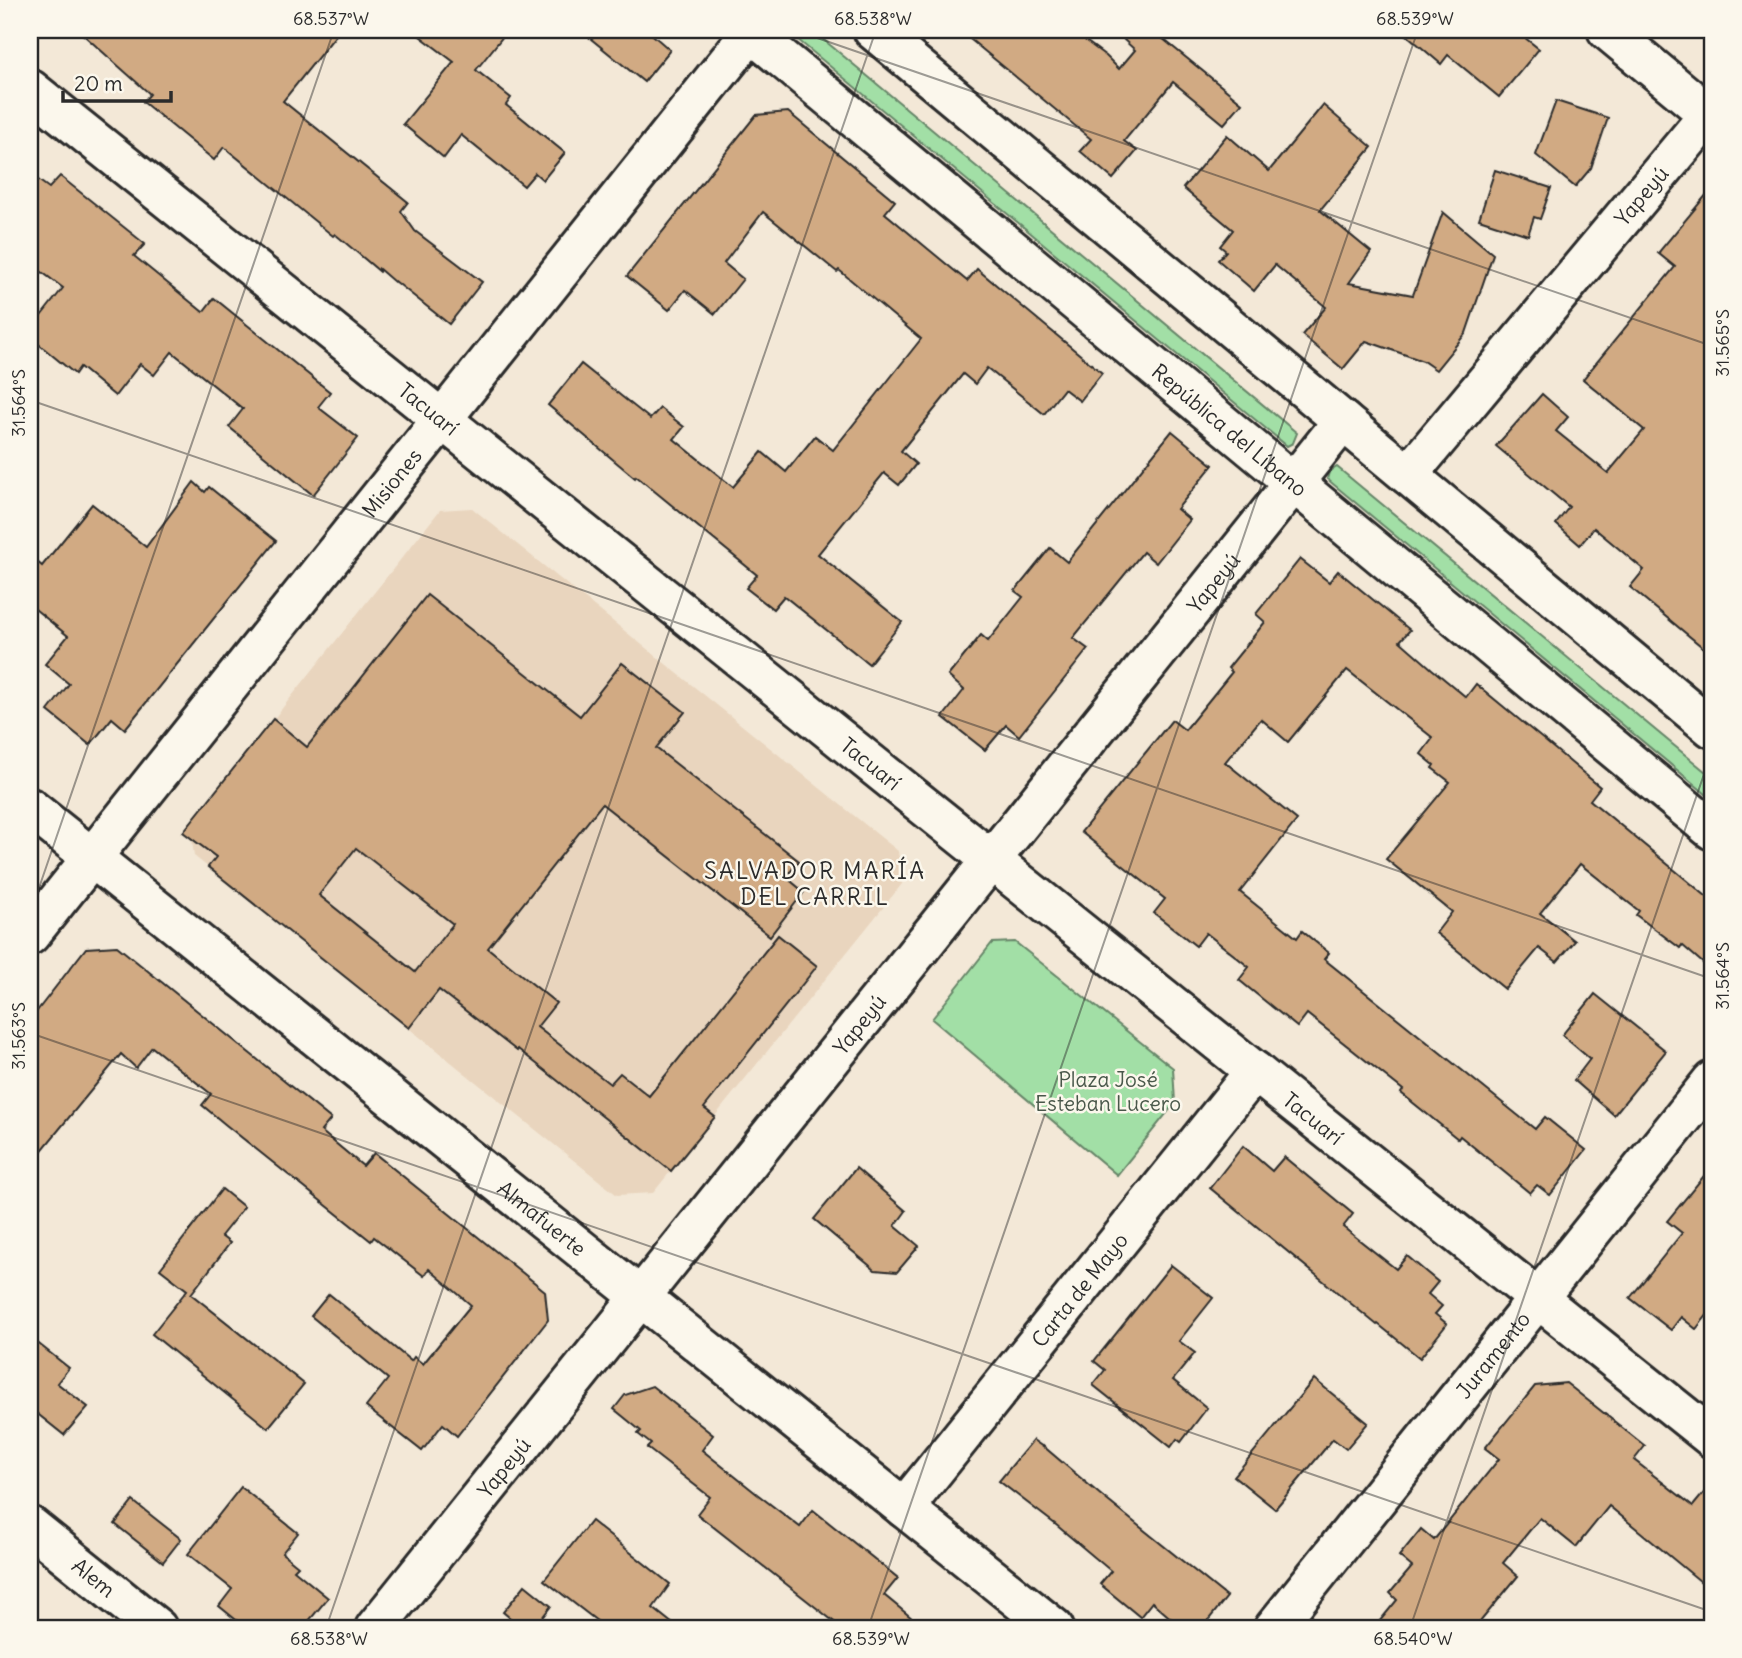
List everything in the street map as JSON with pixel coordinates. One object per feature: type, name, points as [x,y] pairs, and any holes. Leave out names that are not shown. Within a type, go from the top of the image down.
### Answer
[{"type":"street","name":"Misiones","points":[[30,935],[751,30]]},
{"type":"street","name":"República del Líbano","points":[[751,30],[1712,830]]},
{"type":"street","points":[[1607,30],[1711,114]]},
{"type":"street","points":[[890,35],[1343,421],[1712,728]]},
{"type":"street","name":"Tacuarí","points":[[30,89],[1712,1438]]},
{"type":"street","name":"Yapeyú","points":[[1408,475],[1711,114]]},
{"type":"street","name":"Yapeyú","points":[[375,1628],[1343,421]]},
{"type":"street","name":"Almafuerte","points":[[30,808],[1054,1628]]},
{"type":"street","name":"Carta de Mayo","points":[[904,1508],[1255,1071]]},
{"type":"street","name":"Juramento","points":[[1273,1628],[1712,1081]]},
{"type":"street","name":"Alem","points":[[30,1526],[157,1628]]},
{"type":"shaded area","points":[[472,508],[898,851],[902,884],[653,1193],[617,1195],[194,856],[190,824],[440,510]]},
{"type":"green space","points":[[792,30],[812,30],[1297,433],[1293,443],[1287,446],[791,34]]},
{"type":"green space","points":[[1337,467],[1712,777],[1712,799],[1327,479],[1329,472]]},
{"type":"green space","name":"Plaza José Esteban Lucero","points":[[1015,942],[1173,1068],[1175,1103],[1117,1175],[932,1019],[992,943]]},
{"type":"building","points":[[78,30],[340,30],[283,101],[408,202],[401,211],[415,231],[482,282],[449,324],[335,234],[333,236],[224,147],[214,160],[143,102],[150,94]]},
{"type":"building","points":[[412,30],[508,30],[476,70],[511,98],[506,105],[565,153],[543,180],[535,173],[524,186],[461,135],[444,158],[403,124],[454,62]]},
{"type":"building","points":[[580,30],[647,30],[670,50],[644,82]]},
{"type":"building","points":[[959,30],[1071,30],[1119,69],[1135,50],[1124,40],[1132,30],[1152,30],[1242,103],[1224,124],[1173,82],[1124,141],[1137,151],[1113,179],[1080,151],[1091,139]]},
{"type":"building","points":[[1401,30],[1515,30],[1539,49],[1499,97],[1448,55],[1441,64]]},
{"type":"building","points":[[1556,101],[1608,118],[1591,168],[1575,187],[1536,155]]},
{"type":"building","points":[[1323,105],[1372,147],[1320,210],[1371,252],[1349,283],[1413,295],[1443,212],[1493,254],[1466,333],[1436,370],[1423,361],[1366,341],[1343,369],[1302,335],[1326,307],[1275,265],[1254,291],[1218,260],[1226,251],[1220,246],[1233,230],[1183,188],[1227,135],[1269,171]]},
{"type":"building","points":[[788,112],[895,201],[885,213],[927,248],[967,281],[977,269],[1102,373],[1080,401],[1064,389],[1044,414],[987,368],[975,384],[963,374],[901,451],[916,464],[899,485],[884,473],[818,554],[902,622],[869,664],[784,596],[773,609],[746,588],[757,575],[548,405],[581,364],[650,419],[660,408],[684,427],[674,439],[733,487],[762,452],[786,472],[815,436],[833,450],[921,339],[839,270],[837,272],[763,212],[724,263],[743,279],[715,314],[685,290],[669,310],[627,276],[756,115]]},
{"type":"building","points":[[1495,170],[1551,188],[1540,219],[1534,217],[1528,235],[1479,219]]},
{"type":"building","points":[[30,174],[49,188],[60,176],[145,244],[134,256],[203,312],[214,298],[330,392],[318,407],[358,438],[313,495],[229,427],[243,409],[172,352],[154,375],[140,364],[115,396],[80,367],[75,374],[30,337],[30,330],[63,288],[30,263]]},
{"type":"building","points":[[1712,188],[1712,330],[1704,339],[1712,346],[1712,655],[1630,587],[1644,570],[1618,548],[1594,528],[1580,545],[1556,524],[1569,507],[1496,446],[1542,394],[1568,417],[1556,431],[1608,473],[1644,430],[1583,379],[1675,267],[1658,253]]},
{"type":"building","points":[[1172,431],[1213,465],[1177,509],[1190,520],[1156,563],[1143,552],[1073,638],[1088,649],[1019,736],[1006,725],[985,750],[943,717],[964,690],[948,676],[981,635],[988,641],[1023,597],[1015,591],[1050,548],[1067,562]]},
{"type":"building","points":[[194,482],[205,492],[209,487],[276,541],[125,729],[112,718],[90,745],[48,711],[69,684],[45,664],[68,636],[30,605],[30,556],[42,566],[92,504],[146,547]]},
{"type":"building","points":[[1300,559],[1329,582],[1338,571],[1410,630],[1400,641],[1466,697],[1476,684],[1544,740],[1600,787],[1590,800],[1712,901],[1712,971],[1682,945],[1680,948],[1636,915],[1639,911],[1580,864],[1540,913],[1575,941],[1557,962],[1539,948],[1505,989],[1436,933],[1452,912],[1386,859],[1450,782],[1432,768],[1434,765],[1421,754],[1433,738],[1347,670],[1288,742],[1261,719],[1225,762],[1297,820],[1240,892],[1297,938],[1302,931],[1329,953],[1324,959],[1535,1129],[1545,1117],[1586,1150],[1550,1195],[1537,1185],[1530,1193],[1460,1136],[1458,1139],[1401,1093],[1403,1090],[1307,1014],[1297,1027],[1239,980],[1249,967],[1206,933],[1196,946],[1154,913],[1165,899],[1081,832],[1172,720],[1185,730],[1232,672],[1228,668],[1265,622],[1256,614]]},
{"type":"building","points":[[427,595],[580,716],[622,663],[685,712],[656,748],[799,861],[786,877],[804,892],[770,936],[602,804],[488,948],[556,1003],[537,1027],[610,1084],[620,1073],[649,1096],[778,935],[817,966],[704,1108],[715,1117],[671,1171],[439,990],[409,1028],[208,867],[216,857],[183,832],[273,719],[307,747]],"holes":[[[356,848],[453,924],[415,972],[319,895]]]},
{"type":"building","points":[[117,946],[331,1119],[321,1131],[363,1166],[374,1153],[545,1291],[548,1320],[457,1436],[443,1424],[422,1451],[366,1407],[388,1379],[311,1316],[329,1294],[411,1361],[414,1357],[423,1364],[471,1305],[429,1269],[424,1276],[374,1237],[371,1241],[226,1125],[202,1105],[211,1094],[152,1047],[136,1068],[121,1054],[30,1165],[30,1020],[86,948]]},
{"type":"building","points":[[1595,994],[1666,1051],[1614,1115],[1574,1080],[1590,1059],[1562,1035]]},
{"type":"building","points":[[1243,1146],[1272,1171],[1284,1157],[1353,1214],[1343,1227],[1396,1269],[1407,1256],[1438,1282],[1428,1294],[1442,1306],[1435,1314],[1447,1324],[1420,1358],[1210,1188]]},
{"type":"building","points":[[1712,1166],[1712,1309],[1696,1329],[1681,1317],[1671,1330],[1630,1298],[1682,1233],[1667,1221]]},
{"type":"building","points":[[856,1168],[906,1211],[895,1226],[919,1246],[897,1272],[875,1270],[814,1219]]},
{"type":"building","points":[[222,1189],[244,1207],[221,1236],[230,1243],[191,1294],[304,1384],[268,1428],[152,1334],[187,1290],[160,1269]]},
{"type":"building","points":[[1171,1265],[1213,1298],[1179,1341],[1195,1353],[1173,1380],[1207,1408],[1181,1442],[1177,1439],[1171,1447],[1093,1385],[1105,1370],[1094,1361]]},
{"type":"building","points":[[30,1337],[69,1368],[57,1383],[88,1407],[64,1435],[35,1412],[30,1418]]},
{"type":"building","points":[[1314,1379],[1368,1423],[1346,1449],[1333,1439],[1275,1509],[1234,1476]]},
{"type":"building","points":[[1566,1383],[1645,1446],[1634,1460],[1693,1506],[1712,1483],[1712,1591],[1609,1506],[1576,1547],[1540,1518],[1503,1563],[1518,1576],[1475,1628],[1374,1628],[1397,1600],[1390,1593],[1412,1567],[1399,1556],[1421,1529],[1434,1540],[1499,1459],[1485,1448],[1535,1386]]},
{"type":"building","points":[[652,1386],[713,1435],[702,1450],[757,1494],[800,1527],[813,1510],[898,1578],[884,1595],[924,1628],[842,1628],[697,1514],[710,1497],[647,1448],[651,1444],[638,1434],[641,1431],[614,1409],[625,1395]]},
{"type":"building","points":[[1033,1440],[1227,1597],[1202,1628],[1182,1628],[1152,1602],[1140,1617],[1100,1584],[1111,1571],[999,1481]]},
{"type":"building","points":[[241,1487],[298,1533],[282,1553],[298,1566],[294,1570],[328,1598],[303,1628],[246,1628],[219,1606],[232,1589],[188,1554]]},
{"type":"building","points":[[133,1501],[181,1539],[163,1562],[115,1524]]},
{"type":"building","points":[[591,1521],[670,1584],[653,1608],[678,1628],[606,1628],[544,1580]]},
{"type":"building","points":[[525,1585],[551,1606],[534,1628],[522,1628],[503,1612]]},
{"type":"district","name":"SALVADOR MARÍA DEL CARRIL","points":[[815,883]]}]
